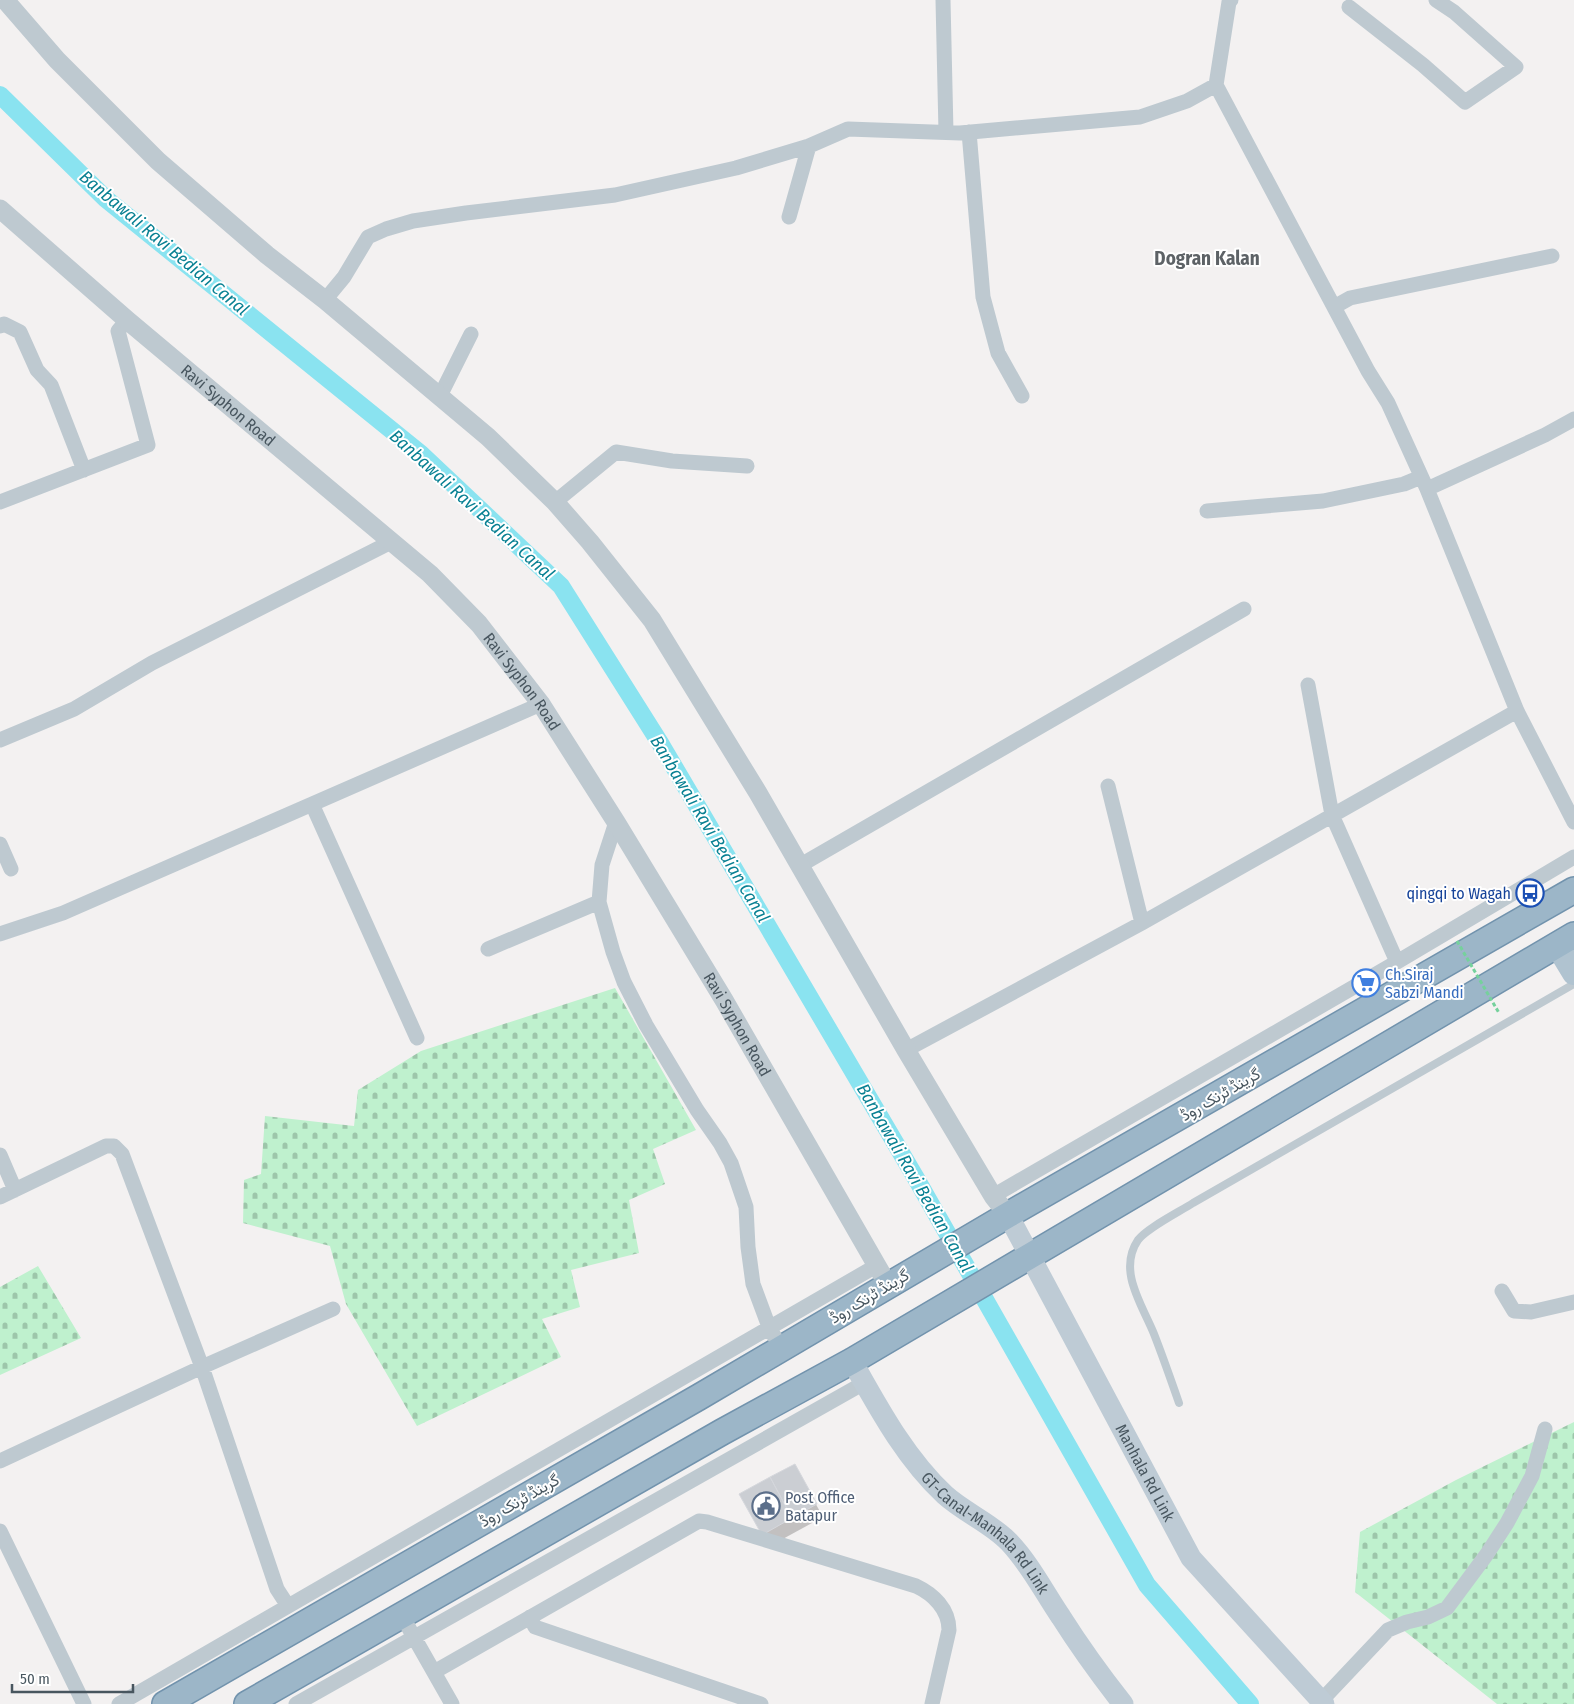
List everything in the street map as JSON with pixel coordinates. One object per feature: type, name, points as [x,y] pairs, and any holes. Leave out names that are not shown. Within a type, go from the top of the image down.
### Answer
[{"type":"highway","name":"گرینڈ ٹرنک روڈ","points":[[165,1704],[699,1397],[781,1348],[887,1276],[1000,1210],[1574,890]]},
{"type":"highway","points":[[247,1704],[408,1626],[722,1432],[852,1360],[1566,940]]},
{"type":"highway","points":[[699,1397],[722,1432]]},
{"type":"main road","points":[[1566,940],[1574,974]]},
{"type":"main road","name":"Manhala Rd Link","points":[[1000,1210],[1022,1260],[1074,1342],[1191,1558],[1322,1703]]},
{"type":"main road","name":"GT-Canal-Manhala Rd Link","points":[[852,1360],[864,1383],[906,1450],[930,1480],[964,1510],[993,1528],[1009,1542],[1077,1642],[1123,1704]]},
{"type":"street","points":[[5,0],[57,60],[158,161],[266,255],[325,300],[501,448],[555,502],[590,542],[652,620],[758,793],[1000,1210],[1397,962],[1574,857]]},
{"type":"street","points":[[943,0],[946,132]]},
{"type":"street","points":[[1349,7],[1423,64],[1465,102],[1516,67],[1454,12],[1436,0]]},
{"type":"street","points":[[1229,1],[1216,85],[1368,371],[1388,403],[1424,483],[1517,711],[1574,822]]},
{"type":"street","points":[[325,300],[344,277],[368,237],[412,221],[615,196],[736,168],[809,146],[848,130],[969,132],[1140,117],[1187,101],[1216,85]]},
{"type":"street","points":[[969,132],[983,297],[998,353],[1022,396]]},
{"type":"street","points":[[789,217],[809,146]]},
{"type":"street","name":"Ravi Syphon Road","points":[[0,209],[127,320],[430,574],[479,624],[541,704],[616,822],[724,1000],[887,1276]]},
{"type":"street","points":[[1334,307],[1350,298],[1552,256]]},
{"type":"street","points":[[0,502],[148,445],[118,331],[127,320]]},
{"type":"street","points":[[0,326],[4,324],[20,332],[38,370],[51,385],[84,470]]},
{"type":"street","points":[[440,396],[471,334]]},
{"type":"street","points":[[1207,511],[1323,501],[1404,484],[1424,483],[1545,435],[1574,419]]},
{"type":"street","points":[[555,502],[616,452],[672,461],[747,466]]},
{"type":"street","points":[[0,740],[74,709],[152,663],[391,542]]},
{"type":"street","points":[[799,866],[1244,609]]},
{"type":"street","points":[[1308,685],[1332,815],[1397,962]]},
{"type":"street","points":[[0,934],[63,913],[541,704]]},
{"type":"street","points":[[906,1050],[1142,923],[1517,711]]},
{"type":"street","points":[[1108,786],[1142,923]]},
{"type":"street","points":[[312,804],[417,1038]]},
{"type":"street","points":[[616,822],[602,865],[599,902],[613,952],[624,982],[646,1025],[731,1163],[746,1207],[748,1248],[753,1284],[769,1327],[781,1348]]},
{"type":"street","points":[[0,844],[11,869]]},
{"type":"street","points":[[488,949],[599,902]]},
{"type":"street","points":[[0,1197],[106,1146],[114,1146],[122,1154],[202,1367],[277,1589],[288,1606]]},
{"type":"street","points":[[0,1155],[15,1190]]},
{"type":"street","points":[[119,1704],[769,1327],[887,1276]]},
{"type":"street","points":[[1502,1291],[1514,1311],[1531,1312],[1574,1302]]},
{"type":"street","points":[[0,1461],[202,1367],[333,1309]]},
{"type":"street","points":[[296,1704],[408,1626],[864,1383]]},
{"type":"street","points":[[1322,1703],[1388,1630],[1406,1622],[1428,1617],[1447,1608],[1487,1554],[1507,1523],[1532,1476],[1545,1429]]},
{"type":"street","points":[[434,1672],[700,1521],[916,1586],[926,1591],[938,1601],[949,1622],[949,1630],[932,1704]]},
{"type":"street","points":[[0,1531],[84,1704]]},
{"type":"street","points":[[530,1617],[535,1627],[761,1704]]},
{"type":"street","points":[[408,1626],[452,1704]]},
{"type":"lane","points":[[1179,1403],[1153,1331],[1133,1288],[1132,1254],[1139,1239],[1157,1225],[1193,1203],[1574,974]]},
{"type":"path","points":[[1457,941],[1499,1013]]},
{"type":"green space","points":[[615,988],[696,1130],[653,1149],[665,1184],[629,1200],[639,1253],[571,1270],[580,1307],[542,1319],[561,1357],[417,1426],[346,1304],[330,1246],[243,1223],[244,1180],[261,1174],[265,1116],[354,1126],[358,1090],[421,1051]]},
{"type":"green space","points":[[38,1266],[81,1338],[0,1375],[0,1287]]},
{"type":"green space","points":[[1574,1422],[1574,1704],[1497,1704],[1355,1592],[1360,1532],[1456,1480]]},
{"type":"building","points":[[795,1464],[817,1504],[792,1518],[770,1477]]},
{"type":"building","name":"Post Office Batapur","points":[[770,1477],[792,1518],[762,1535],[739,1494]]},
{"type":"waterway","name":"Banbawali Ravi Bedian Canal","points":[[0,95],[106,199],[421,454],[561,586],[660,743],[917,1180],[1147,1585],[1250,1704]]},
{"type":"place","name":"qingqi to Wagah","points":[[1530,893]]},
{"type":"place","name":"Ch.Siraj Sabzi Mandi","points":[[1366,983]]},
{"type":"place","name":"Post Office Batapur","points":[[766,1506]]},
{"type":"district","name":"Dogran Kalan","points":[[1207,258]]}]
